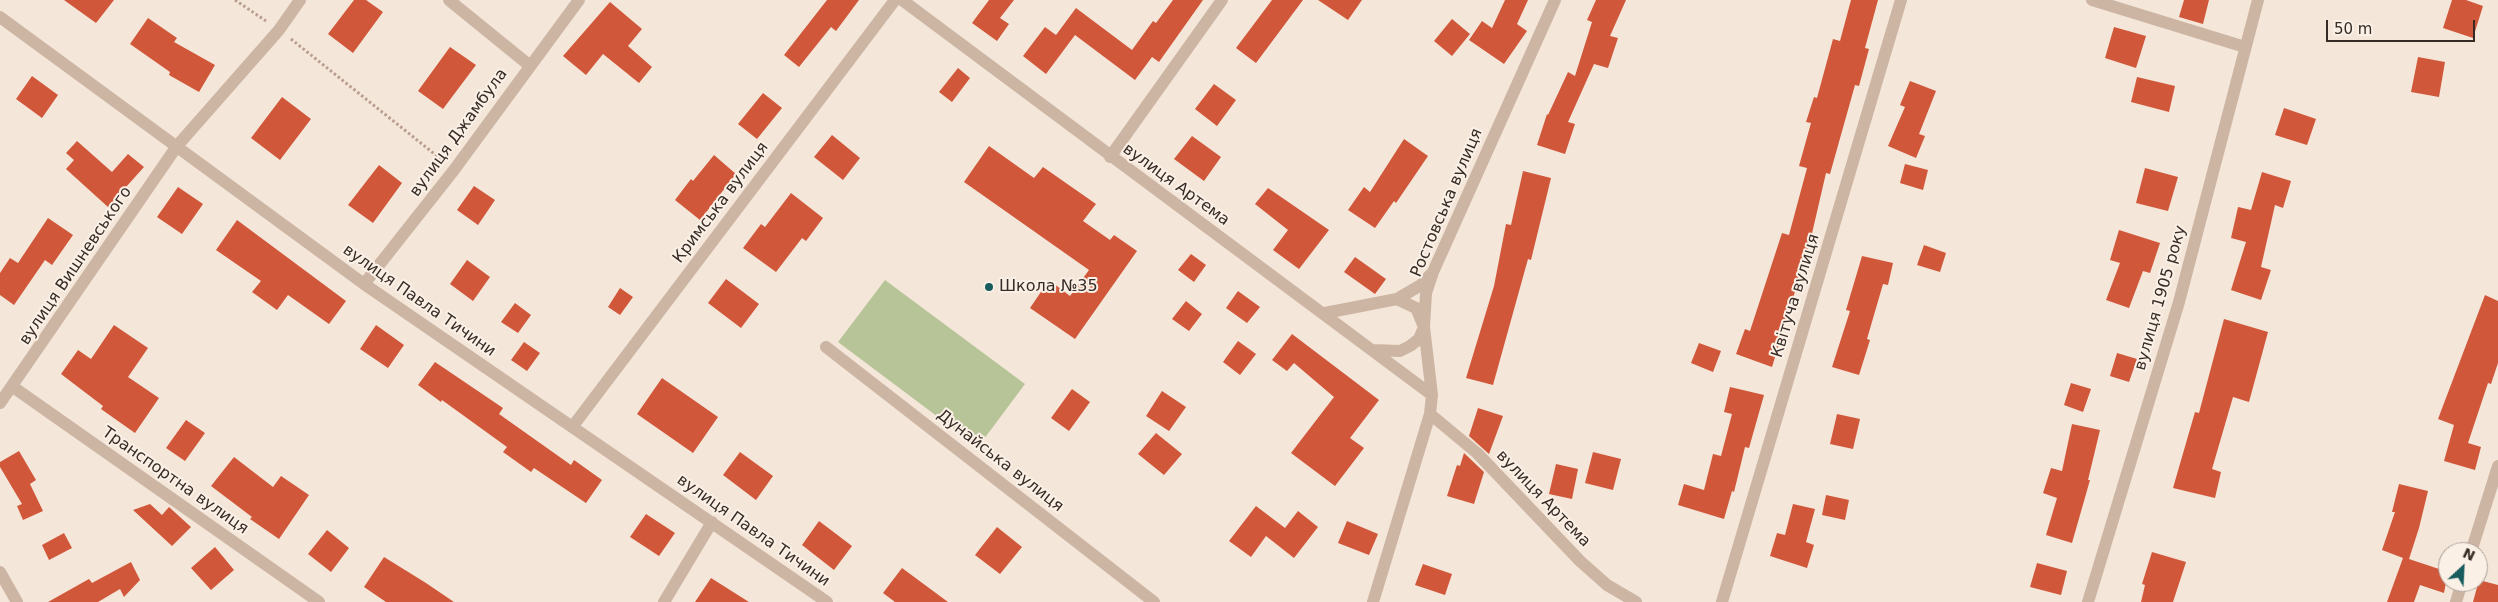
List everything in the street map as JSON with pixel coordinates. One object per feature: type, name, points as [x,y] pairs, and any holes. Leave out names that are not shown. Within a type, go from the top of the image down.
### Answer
[{"type":"street","name":"вулиця Вишневського","points":[[0,403],[13,387],[177,146],[279,30],[300,0]]},
{"type":"street","points":[[449,0],[529,65]]},
{"type":"street","name":"вулиця Джамбула","points":[[364,284],[454,170],[529,65],[579,0]]},
{"type":"street","name":"Кримська вулиця","points":[[573,426],[895,0]]},
{"type":"street","name":"вулиця Артема","points":[[902,0],[1110,157],[1324,313],[1432,395]]},
{"type":"street","points":[[1110,157],[1222,0]]},
{"type":"street","name":"Ростовська вулиця","points":[[1373,602],[1430,414],[1432,395],[1424,327],[1426,293],[1433,272],[1555,0]]},
{"type":"street","name":"Квітуча вулиця","points":[[1722,602],[1901,0]]},
{"type":"street","points":[[2092,0],[2245,47]]},
{"type":"street","name":"вулиця 1905 року","points":[[2088,602],[2179,302],[2258,0]]},
{"type":"street","name":"вулиця Павла Тичини","points":[[0,17],[364,284],[827,602]]},
{"type":"street","points":[[1324,313],[1397,299],[1421,285],[1433,272]]},
{"type":"street","points":[[1373,350],[1400,351],[1419,339],[1424,327],[1416,308],[1397,299]]},
{"type":"street","name":"Дунайська вулиця","points":[[826,346],[1154,602]]},
{"type":"street","name":"Транспортна вулиця","points":[[13,387],[318,602]]},
{"type":"street","name":"вулиця Артема","points":[[1430,414],[1477,453],[1580,561],[1607,585],[1636,602]]},
{"type":"street","points":[[2474,542],[2498,466]]},
{"type":"street","points":[[664,602],[712,522]]},
{"type":"street","points":[[0,572],[18,602]]},
{"type":"path","points":[[235,0],[279,30],[454,170]]},
{"type":"green space","points":[[885,280],[1025,384],[978,447],[838,342]]},
{"type":"building","points":[[64,0],[114,0],[96,23]]},
{"type":"building","points":[[354,0],[366,0],[383,12],[353,53],[328,34]]},
{"type":"building","points":[[827,0],[859,0],[836,31],[831,27],[799,67],[784,55]]},
{"type":"building","points":[[989,0],[1014,0],[1000,18],[1009,24],[997,41],[972,23]]},
{"type":"building","points":[[1173,0],[1203,0],[1159,62],[1152,57],[1135,80],[1075,35],[1046,74],[1023,56],[1045,27],[1056,35],[1076,8],[1132,50],[1153,21],[1156,23]]},
{"type":"building","points":[[1272,0],[1303,0],[1256,63],[1236,48]]},
{"type":"building","points":[[1318,0],[1362,0],[1348,20]]},
{"type":"building","points":[[1505,0],[1528,0],[1517,24],[1527,31],[1504,64],[1469,40],[1482,21],[1492,28]]},
{"type":"building","points":[[1596,0],[1626,0],[1610,36],[1618,38],[1608,68],[1594,64],[1568,122],[1575,124],[1565,154],[1537,145],[1547,114],[1568,72],[1575,76],[1592,22],[1587,20]]},
{"type":"building","points":[[1851,0],[1878,0],[1865,48],[1869,49],[1859,86],[1855,85],[1830,174],[1826,173],[1810,242],[1772,367],[1736,354],[1745,329],[1750,331],[1782,233],[1789,235],[1807,168],[1799,166],[1811,123],[1806,122],[1814,97],[1817,98],[1833,39],[1840,41]]},
{"type":"building","points":[[2184,0],[2209,0],[2203,24],[2179,17]]},
{"type":"building","points":[[2452,0],[2466,0],[2483,6],[2473,38],[2443,28]]},
{"type":"building","points":[[610,2],[642,29],[628,46],[652,67],[639,83],[603,54],[586,75],[563,56]]},
{"type":"building","points":[[148,18],[177,38],[174,42],[215,65],[199,92],[169,75],[170,72],[130,44]]},
{"type":"building","points":[[1452,19],[1470,34],[1452,56],[1434,41]]},
{"type":"building","points":[[2114,27],[2146,36],[2136,68],[2105,58]]},
{"type":"building","points":[[450,47],[476,65],[443,109],[418,91]]},
{"type":"building","points":[[2418,57],[2445,62],[2439,97],[2411,92]]},
{"type":"building","points":[[958,68],[970,78],[952,102],[939,92]]},
{"type":"building","points":[[32,76],[58,95],[42,118],[16,99]]},
{"type":"building","points":[[2137,77],[2175,86],[2169,112],[2131,102]]},
{"type":"building","points":[[1910,81],[1936,91],[1919,134],[1925,136],[1916,158],[1888,146],[1905,107],[1900,105]]},
{"type":"building","points":[[1214,84],[1236,100],[1217,126],[1195,109]]},
{"type":"building","points":[[763,93],[782,108],[757,139],[738,124]]},
{"type":"building","points":[[282,97],[311,119],[280,160],[251,138]]},
{"type":"building","points":[[2284,108],[2316,119],[2307,145],[2275,135]]},
{"type":"building","points":[[832,135],[860,158],[843,180],[814,157]]},
{"type":"building","points":[[1192,136],[1221,157],[1204,181],[1174,159]]},
{"type":"building","points":[[1404,139],[1428,156],[1396,203],[1394,201],[1375,228],[1348,210],[1364,187],[1370,192]]},
{"type":"building","points":[[77,141],[112,172],[128,154],[144,167],[108,207],[66,169],[74,160],[66,153]]},
{"type":"building","name":"Школа №35","points":[[989,146],[1034,178],[1043,167],[1096,204],[1083,221],[1110,240],[1114,235],[1137,251],[1075,339],[1030,308],[1049,280],[1070,296],[1089,270],[964,182]]},
{"type":"building","points":[[714,155],[736,174],[700,220],[675,200],[691,179],[693,181]]},
{"type":"building","points":[[1905,164],[1928,170],[1923,190],[1900,183]]},
{"type":"building","points":[[379,165],[402,183],[373,223],[348,205]]},
{"type":"building","points":[[2145,168],[2178,177],[2168,211],[2136,203]]},
{"type":"building","points":[[1523,171],[1551,178],[1531,260],[1528,259],[1493,385],[1466,378],[1494,286],[1506,224],[1511,225]]},
{"type":"building","points":[[2262,172],[2291,181],[2283,208],[2275,205],[2261,267],[2271,270],[2261,300],[2231,290],[2246,242],[2231,238],[2238,207],[2251,210]]},
{"type":"building","points":[[474,186],[495,200],[478,225],[457,210]]},
{"type":"building","points":[[178,187],[203,204],[182,234],[157,217]]},
{"type":"building","points":[[1268,188],[1329,230],[1299,269],[1273,250],[1288,230],[1255,204]]},
{"type":"building","points":[[791,193],[823,218],[806,241],[802,238],[776,272],[743,248],[761,224],[765,227]]},
{"type":"building","points":[[48,218],[73,235],[52,265],[45,260],[14,305],[0,295],[0,273],[10,258],[18,263]]},
{"type":"building","points":[[237,220],[346,301],[329,324],[288,295],[277,310],[252,292],[261,281],[216,250]]},
{"type":"building","points":[[2119,230],[2160,243],[2150,273],[2143,271],[2129,308],[2106,300],[2120,263],[2110,260]]},
{"type":"building","points":[[1924,245],[1946,253],[1940,272],[1917,265]]},
{"type":"building","points":[[1191,254],[1206,265],[1194,282],[1178,270]]},
{"type":"building","points":[[1862,256],[1893,263],[1888,285],[1883,284],[1867,339],[1870,340],[1859,375],[1832,367],[1850,311],[1846,310]]},
{"type":"building","points":[[1355,257],[1386,279],[1375,294],[1344,272]]},
{"type":"building","points":[[467,260],[490,277],[473,301],[450,284]]},
{"type":"building","points":[[726,279],[759,304],[741,328],[708,303]]},
{"type":"building","points":[[620,288],[633,297],[620,315],[608,307]]},
{"type":"building","points":[[1238,291],[1260,307],[1247,323],[1226,308]]},
{"type":"building","points":[[2485,295],[2498,301],[2498,363],[2491,384],[2488,383],[2468,443],[2481,447],[2475,470],[2444,461],[2454,425],[2438,419]]},
{"type":"building","points":[[1186,301],[1202,314],[1189,331],[1172,319]]},
{"type":"building","points":[[515,303],[531,315],[518,333],[501,322]]},
{"type":"building","points":[[2224,319],[2268,332],[2249,402],[2233,397],[2212,469],[2221,472],[2215,498],[2173,488],[2195,412],[2199,413]]},
{"type":"building","points":[[114,325],[148,348],[128,377],[159,398],[135,433],[101,409],[103,406],[61,374],[78,350],[91,359]]},
{"type":"building","points":[[376,325],[404,345],[388,368],[360,349]]},
{"type":"building","points":[[1292,334],[1379,400],[1350,438],[1364,448],[1335,486],[1291,453],[1334,397],[1294,363],[1287,371],[1272,360]]},
{"type":"building","points":[[1238,341],[1256,354],[1240,375],[1223,362]]},
{"type":"building","points":[[524,342],[540,353],[527,371],[511,360]]},
{"type":"building","points":[[1699,343],[1721,351],[1713,372],[1691,363]]},
{"type":"building","points":[[2117,353],[2137,359],[2129,382],[2110,376]]},
{"type":"building","points":[[435,362],[503,408],[499,414],[571,465],[574,460],[602,480],[586,503],[534,468],[531,472],[503,452],[507,447],[418,385]]},
{"type":"building","points":[[662,378],[718,417],[693,453],[637,414]]},
{"type":"building","points":[[2071,383],[2091,389],[2083,412],[2064,405]]},
{"type":"building","points":[[1730,387],[1764,395],[1749,448],[1745,447],[1734,492],[1732,491],[1724,519],[1678,505],[1684,484],[1704,490],[1713,454],[1721,456],[1732,414],[1724,412]]},
{"type":"building","points":[[1072,389],[1090,402],[1069,431],[1051,418]]},
{"type":"building","points":[[1162,391],[1186,407],[1169,431],[1146,416]]},
{"type":"building","points":[[1478,408],[1503,416],[1489,454],[1469,436]]},
{"type":"building","points":[[1837,414],[1860,419],[1853,449],[1830,444]]},
{"type":"building","points":[[186,420],[205,433],[185,461],[166,448]]},
{"type":"building","points":[[2072,424],[2100,430],[2088,480],[2090,480],[2072,543],[2046,535],[2057,498],[2043,493],[2051,468],[2062,471]]},
{"type":"building","points":[[1156,433],[1182,454],[1164,475],[1138,454]]},
{"type":"building","points":[[19,451],[36,480],[30,484],[43,511],[23,520],[17,506],[22,504],[0,467],[0,462]]},
{"type":"building","points":[[740,452],[773,476],[756,500],[723,475]]},
{"type":"building","points":[[1593,452],[1621,459],[1613,490],[1585,483]]},
{"type":"building","points":[[1464,453],[1484,472],[1474,504],[1447,496],[1457,465],[1460,466]]},
{"type":"building","points":[[234,457],[273,487],[281,476],[309,495],[279,539],[250,519],[252,517],[211,486]]},
{"type":"building","points":[[1556,464],[1578,469],[1572,499],[1549,494]]},
{"type":"building","points":[[2399,484],[2428,491],[2409,559],[2438,569],[2438,591],[2420,585],[2414,602],[2387,602],[2403,558],[2382,550],[2395,512],[2392,512]]},
{"type":"building","points":[[1826,495],[1849,500],[1845,520],[1822,515]]},
{"type":"building","points":[[150,504],[162,515],[169,507],[191,527],[172,546],[133,510]]},
{"type":"building","points":[[1793,504],[1815,509],[1806,542],[1814,545],[1807,568],[1770,556],[1777,533],[1785,535]]},
{"type":"building","points":[[1256,506],[1285,528],[1298,511],[1318,527],[1294,558],[1266,536],[1251,557],[1229,541]]},
{"type":"building","points":[[646,514],[675,533],[659,556],[630,537]]},
{"type":"building","points":[[819,521],[852,546],[834,570],[802,545]]},
{"type":"building","points":[[1347,521],[1378,534],[1369,555],[1338,543]]},
{"type":"building","points":[[997,527],[1022,547],[1000,574],[975,555]]},
{"type":"building","points":[[327,530],[349,548],[331,572],[308,554]]},
{"type":"building","points":[[64,533],[72,548],[49,560],[42,545]]},
{"type":"building","points":[[215,547],[234,570],[211,590],[191,568]]},
{"type":"building","points":[[2152,552],[2186,562],[2173,602],[2141,602],[2145,585],[2142,584]]},
{"type":"building","points":[[384,557],[454,602],[386,602],[364,587]]},
{"type":"building","points":[[131,562],[140,580],[124,597],[120,589],[98,602],[48,602],[89,579],[92,583]]},
{"type":"building","points":[[2037,563],[2067,571],[2061,595],[2030,587]]},
{"type":"building","points":[[1423,564],[1452,574],[1445,595],[1415,585]]},
{"type":"building","points":[[902,568],[948,602],[895,602],[883,593]]},
{"type":"building","points":[[711,578],[749,602],[695,602]]},
{"type":"building","points":[[2488,582],[2498,585],[2498,602],[2473,602],[2476,592],[2488,592]]},
{"type":"place","name":"Школа №35","points":[[989,287]]}]
